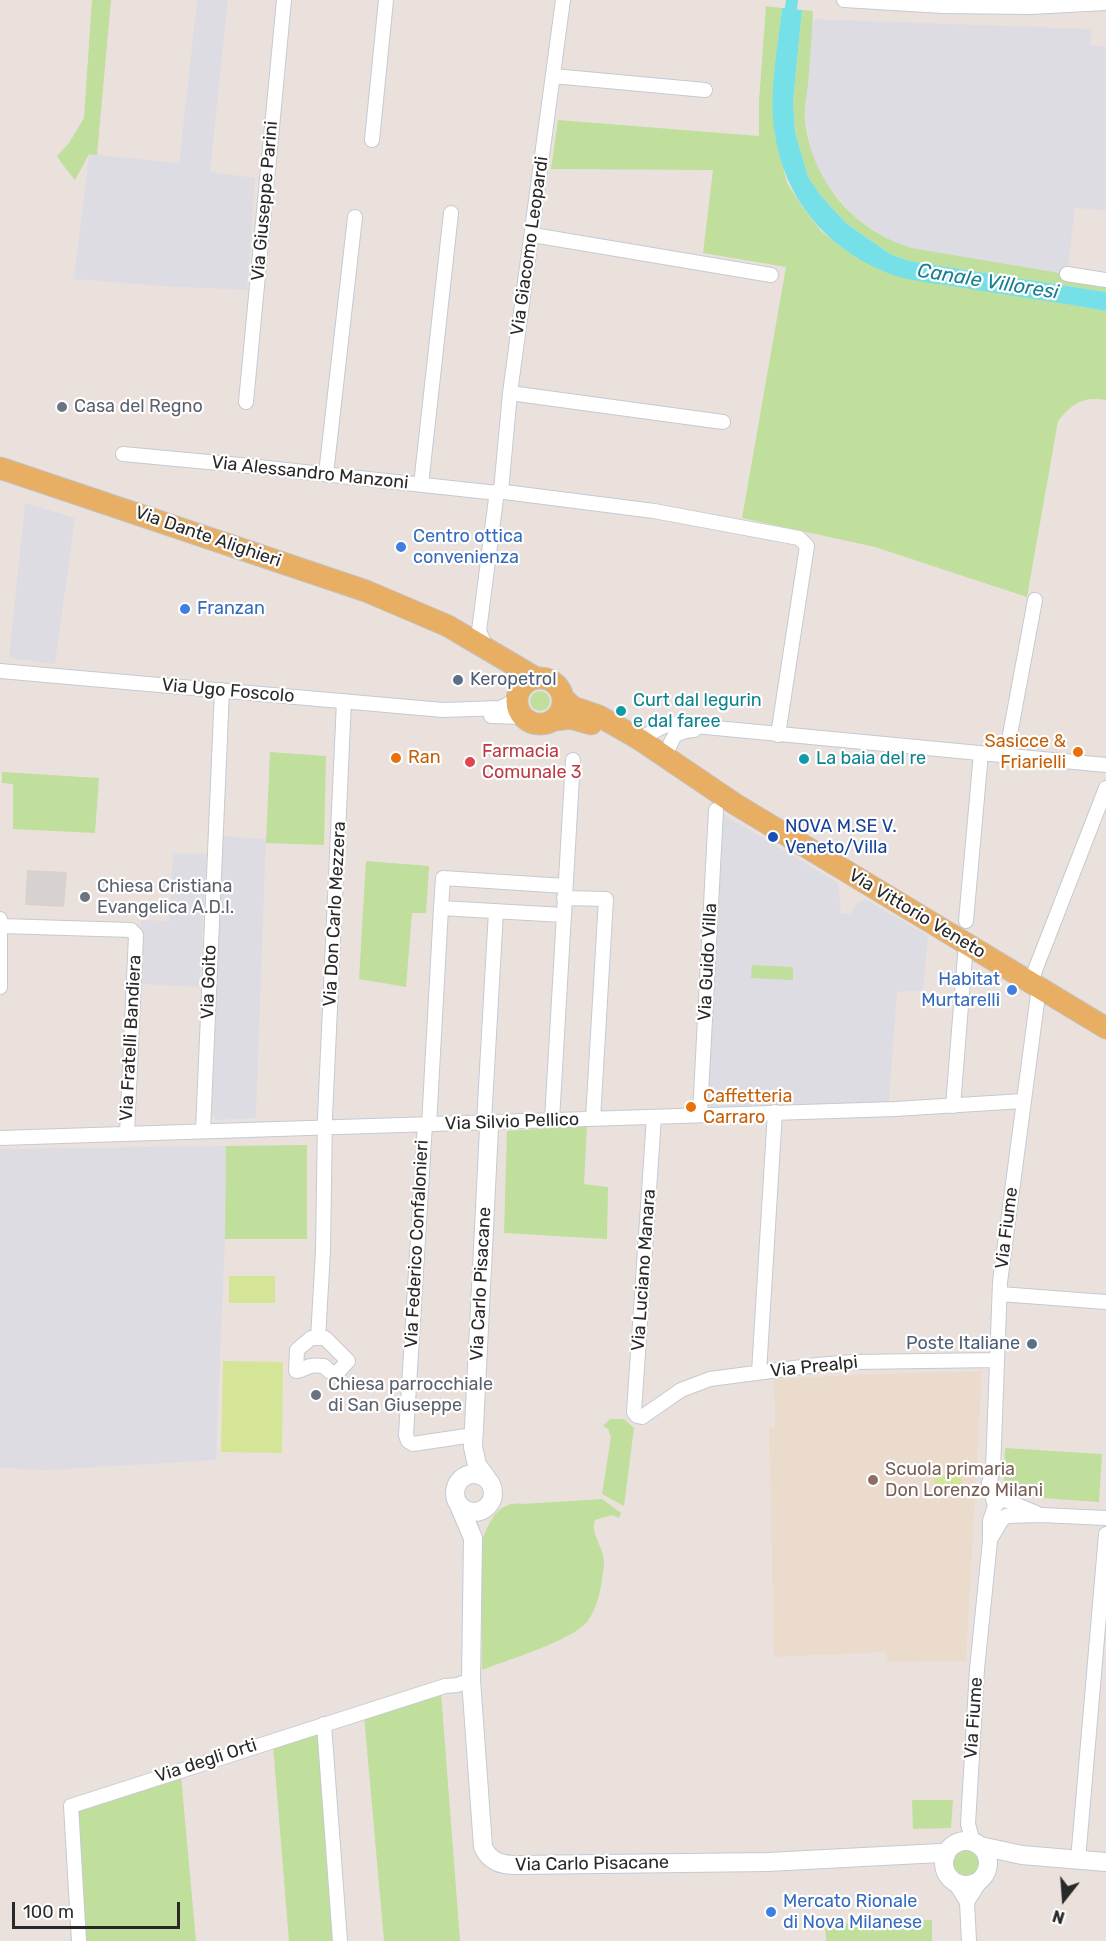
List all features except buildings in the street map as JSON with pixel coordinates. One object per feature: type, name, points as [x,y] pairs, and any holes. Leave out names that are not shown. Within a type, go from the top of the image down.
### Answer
[{"type":"main road","name":"Via Dante Alighieri","points":[[0,468],[333,579],[448,626],[486,647],[524,696]]},
{"type":"main road","name":"Via Dante Alighieri","points":[[415,612],[511,675],[524,696]]},
{"type":"main road","points":[[544,678],[557,685],[564,699],[563,707],[555,720],[542,724],[529,721],[524,696],[544,678]]},
{"type":"main road","name":"Via Vittorio Veneto","points":[[564,699],[573,707],[599,716],[666,756],[722,805]]},
{"type":"main road","name":"Via Vittorio Veneto","points":[[555,720],[570,718],[596,726],[670,769],[722,805],[966,943],[1106,1028]]},
{"type":"street","name":"Via Giuseppe Parini","points":[[246,402],[284,0]]},
{"type":"street","points":[[372,140],[386,0]]},
{"type":"street","name":"Via Giacomo Leopardi","points":[[486,647],[479,631],[563,0]]},
{"type":"street","points":[[844,0],[943,6],[1106,3]]},
{"type":"street","points":[[552,76],[705,90]]},
{"type":"street","points":[[421,485],[450,213]]},
{"type":"street","points":[[326,474],[355,217]]},
{"type":"street","points":[[533,235],[771,275]]},
{"type":"street","points":[[1067,274],[1106,280]]},
{"type":"street","points":[[510,393],[723,422]]},
{"type":"street","name":"Via Alessandro Manzoni","points":[[123,454],[498,492],[654,511],[799,538],[807,546],[778,735]]},
{"type":"street","points":[[1006,756],[1035,600]]},
{"type":"street","name":"Via Ugo Foscolo","points":[[0,671],[456,710],[500,708],[524,696]]},
{"type":"street","name":"Via Goito","points":[[203,1131],[222,690]]},
{"type":"street","name":"Via Don Carlo Mezzera","points":[[318,1338],[323,1251],[324,1128],[344,701]]},
{"type":"street","points":[[639,739],[662,727],[674,724],[1106,765]]},
{"type":"street","points":[[666,756],[677,733],[711,729]]},
{"type":"street","points":[[966,921],[981,753]]},
{"type":"street","points":[[552,1120],[562,915],[573,760]]},
{"type":"street","name":"Via Fiume","points":[[971,1843],[968,1824],[977,1669],[990,1541],[1002,1508],[990,1489],[993,1470],[1000,1294],[1039,987],[1034,977],[1036,964],[1106,788]]},
{"type":"street","name":"Via Guido Villa","points":[[700,1114],[722,805]]},
{"type":"street","points":[[427,1124],[443,878],[606,899],[593,1119]]},
{"type":"street","points":[[441,908],[562,915]]},
{"type":"street","points":[[484,1122],[496,911]]},
{"type":"street","points":[[0,987],[1,923]]},
{"type":"street","name":"Via Fratelli Bandiera","points":[[1,923],[131,930],[136,934],[127,1133]]},
{"type":"street","points":[[953,1106],[966,943]]},
{"type":"street","name":"Via Silvio Pellico","points":[[0,1138],[886,1109],[1023,1101]]},
{"type":"street","points":[[759,1372],[775,1112]]},
{"type":"street","name":"Via Luciano Manara","points":[[642,1417],[637,1416],[634,1412],[654,1117]]},
{"type":"street","name":"Via Carlo Pisacane","points":[[460,1479],[467,1467],[473,1441],[489,1128],[484,1122]]},
{"type":"street","name":"Via Federico Confalonieri","points":[[427,1124],[406,1435],[408,1441],[413,1444],[473,1441]]},
{"type":"street","points":[[1000,1294],[1106,1302]]},
{"type":"street","name":"Via Prealpi","points":[[642,1417],[681,1390],[710,1379],[854,1362],[997,1360]]},
{"type":"street","name":"Via Carlo Pisacane","points":[[473,1441],[477,1465],[486,1477]]},
{"type":"street","points":[[472,1473],[486,1477],[493,1488],[493,1495],[488,1506],[476,1512],[469,1511],[459,1503],[455,1491],[460,1479],[472,1473]]},
{"type":"street","name":"Via Carlo Pisacane","points":[[459,1503],[473,1538],[471,1680],[483,1847],[495,1862],[506,1865],[768,1862],[940,1853],[946,1855]]},
{"type":"street","name":"Via Carlo Pisacane","points":[[473,1538],[488,1506]]},
{"type":"street","points":[[1002,1508],[1041,1515],[1106,1518]]},
{"type":"street","points":[[1078,1860],[1106,1534]]},
{"type":"street","name":"Via degli Orti","points":[[79,1941],[70,1806],[324,1724],[471,1680]]},
{"type":"street","points":[[324,1724],[340,1941]]},
{"type":"street","points":[[969,1941],[967,1902],[945,1869],[946,1855],[951,1847],[971,1843],[1022,1855],[1106,1862]]},
{"type":"street","points":[[954,1881],[967,1885],[984,1874],[988,1857],[971,1843]]},
{"type":"street","points":[[967,1902],[984,1874],[996,1860],[1022,1855]]},
{"type":"shaded area","points":[[197,0],[228,0],[210,172],[255,178],[247,290],[74,279],[89,154],[179,163]]},
{"type":"shaded area","points":[[813,19],[1092,29],[1090,45],[1106,47],[1106,210],[1075,208],[1067,275],[912,248],[894,243],[854,216],[824,182],[813,157],[805,120]]},
{"type":"shaded area","points":[[25,503],[75,518],[55,664],[9,658]]},
{"type":"shaded area","points":[[721,813],[838,883],[841,914],[852,913],[857,902],[865,899],[928,936],[923,990],[897,992],[889,1102],[706,1109],[720,889],[716,888]]},
{"type":"shaded area","points":[[222,836],[266,839],[256,1118],[217,1120],[212,1114]]},
{"type":"shaded area","points":[[173,853],[207,854],[199,987],[139,984],[141,920],[169,921]]},
{"type":"shaded area","points":[[27,870],[67,872],[64,907],[25,905]]},
{"type":"shaded area","points":[[226,1146],[225,1239],[216,1460],[47,1470],[0,1468],[0,1149]]},
{"type":"shaded area","name":"Scuola primaria Don Lorenzo Milani","points":[[982,1371],[966,1661],[887,1662],[886,1652],[774,1657],[769,1428],[775,1427],[774,1379]]},
{"type":"green space","points":[[92,0],[111,0],[97,155],[89,154],[75,180],[57,156],[69,143],[84,118]]},
{"type":"green space","points":[[766,6],[782,8],[773,103],[775,135],[787,183],[821,231],[844,249],[883,271],[1106,311],[1106,400],[1091,399],[1079,402],[1073,405],[1058,421],[1027,597],[875,547],[742,518],[786,267],[703,253],[713,170],[551,169],[558,120],[759,136],[759,101]]},
{"type":"green space","points":[[802,10],[813,11],[805,112],[809,143],[827,183],[839,201],[855,216],[891,240],[912,248],[1106,281],[1106,292],[909,261],[890,254],[847,224],[821,196],[808,177],[795,132],[793,101]]},
{"type":"green space","points":[[540,691],[547,694],[550,701],[547,708],[540,711],[533,708],[530,701],[533,694]]},
{"type":"green space","points":[[270,752],[326,756],[324,845],[266,843]]},
{"type":"green space","points":[[2,772],[99,778],[95,833],[13,829],[13,784],[2,783]]},
{"type":"green space","points":[[366,861],[429,866],[426,913],[412,913],[406,987],[359,979]]},
{"type":"green space","points":[[752,965],[793,967],[793,980],[751,978]]},
{"type":"green space","points":[[587,1126],[584,1184],[608,1187],[607,1239],[504,1233],[507,1131]]},
{"type":"green space","points":[[307,1145],[307,1239],[225,1239],[226,1146]]},
{"type":"green space","points":[[229,1276],[275,1276],[275,1303],[229,1303]]},
{"type":"green space","points":[[223,1361],[283,1362],[282,1453],[221,1452]]},
{"type":"green space","points":[[610,1419],[624,1419],[634,1428],[624,1506],[602,1494],[611,1437],[608,1429],[603,1426]]},
{"type":"green space","points":[[1005,1448],[1102,1454],[1099,1502],[1014,1496],[1004,1484]]},
{"type":"green space","points":[[934,1475],[962,1475],[962,1491],[934,1492]]},
{"type":"green space","points":[[602,1499],[621,1513],[619,1518],[612,1515],[595,1520],[594,1531],[604,1564],[597,1602],[587,1622],[553,1643],[482,1670],[482,1541],[492,1519],[507,1505]]},
{"type":"green space","points":[[441,1692],[460,1941],[384,1941],[364,1715]]},
{"type":"green space","points":[[319,1732],[336,1941],[289,1941],[273,1745]]},
{"type":"green space","points":[[181,1776],[196,1941],[85,1941],[76,1809]]},
{"type":"green space","points":[[912,1800],[953,1800],[951,1828],[913,1829]]},
{"type":"green space","points":[[967,1848],[978,1852],[982,1863],[978,1874],[967,1878],[956,1874],[952,1863],[956,1852]]},
{"type":"green space","points":[[932,1920],[932,1941],[826,1941],[825,1924]]},
{"type":"water","points":[[782,8],[802,10],[793,101],[795,132],[808,177],[821,196],[847,224],[890,254],[909,261],[1106,292],[1106,311],[901,277],[862,261],[826,234],[798,199],[780,158],[775,135],[773,88]]},
{"type":"waterway","name":"Canale Villoresi","points":[[789,23],[792,0]]},
{"type":"place","name":"Casa del Regno","points":[[62,407]]},
{"type":"place","name":"Centro ottica convenienza","points":[[401,547]]},
{"type":"place","name":"Franzan","points":[[185,609]]},
{"type":"place","name":"Keropetrol","points":[[458,680]]},
{"type":"place","name":"Curt dal legurin e dal faree","points":[[621,711]]},
{"type":"place","name":"Sasicce & Friarielli","points":[[1078,752]]},
{"type":"place","name":"Ran","points":[[396,758]]},
{"type":"place","name":"La baia del re","points":[[804,759]]},
{"type":"place","name":"Farmacia Comunale 3","points":[[470,762]]},
{"type":"place","name":"NOVA M.SE V. Veneto/Villa","points":[[773,837]]},
{"type":"place","name":"Chiesa Cristiana Evangelica A.D.I.","points":[[85,897]]},
{"type":"place","name":"Habitat Murtarelli","points":[[1012,990]]},
{"type":"place","name":"Caffetteria Carraro","points":[[691,1107]]},
{"type":"place","name":"Poste Italiane","points":[[1032,1344]]},
{"type":"place","name":"Chiesa parrocchiale di San Giuseppe","points":[[316,1395]]},
{"type":"place","name":"Scuola primaria Don Lorenzo Milani","points":[[873,1480]]},
{"type":"place","name":"Mercato Rionale di Nova Milanese","points":[[771,1912]]}]
